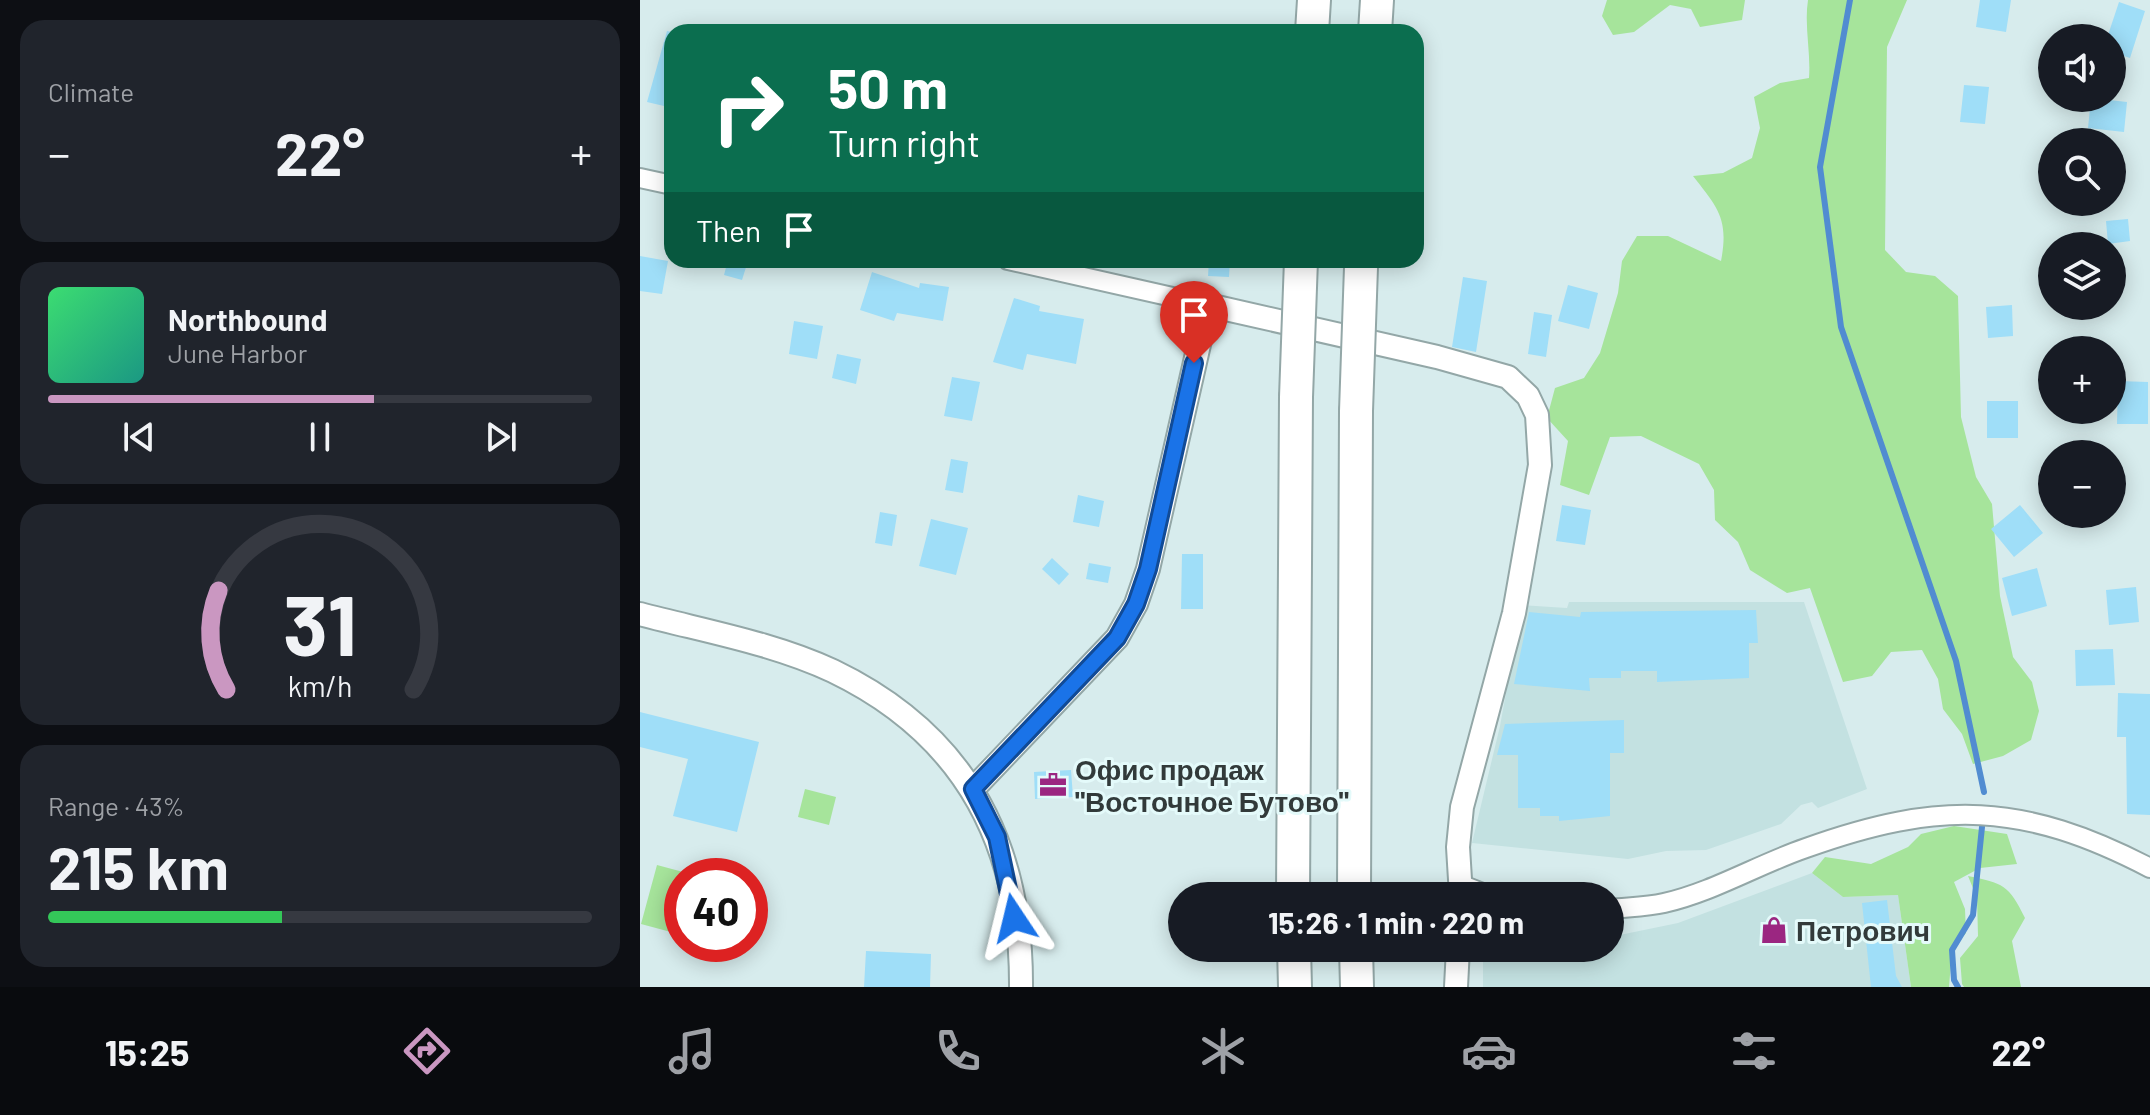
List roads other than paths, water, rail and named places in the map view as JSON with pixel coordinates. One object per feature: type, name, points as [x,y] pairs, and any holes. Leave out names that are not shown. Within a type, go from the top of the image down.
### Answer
[{"type":"highway","points":[[1312,24],[1314,0]]},
{"type":"highway","points":[[1376,24],[1377,0]]},
{"type":"highway","points":[[1293,882],[1296,397],[1301,268]]},
{"type":"highway","points":[[1354,882],[1356,411],[1361,268]]},
{"type":"highway","points":[[1294,962],[1295,987]]},
{"type":"highway","points":[[1356,962],[1357,987]]},
{"type":"street","points":[[640,178],[664,183]]},
{"type":"street","points":[[1044,268],[1437,357],[1508,377],[1528,396],[1537,415],[1540,465],[1514,613],[1462,807],[1458,847],[1460,882]]},
{"type":"street","points":[[973,789],[1117,638],[1136,604],[1148,569],[1208,305]]},
{"type":"street","points":[[640,614],[781,651],[832,671],[909,718],[943,748],[973,789],[997,837],[1011,894],[1021,987]]},
{"type":"street","points":[[1624,907],[1665,903],[1808,847],[1920,815],[1974,812],[2016,818],[2100,842],[2150,868]]},
{"type":"street","points":[[1456,987],[1457,962]]},
{"type":"waterway","points":[[1850,0],[1820,167],[1841,327],[1956,661],[1984,792]]},
{"type":"waterway","points":[[1958,987],[1954,980],[1952,950],[1973,915],[1982,827]]},
{"type":"place","name":"Офис продаж \"Восточное Бутово\"","points":[[1053,785]]},
{"type":"place","name":"Петрович","points":[[1774,930]]}]
